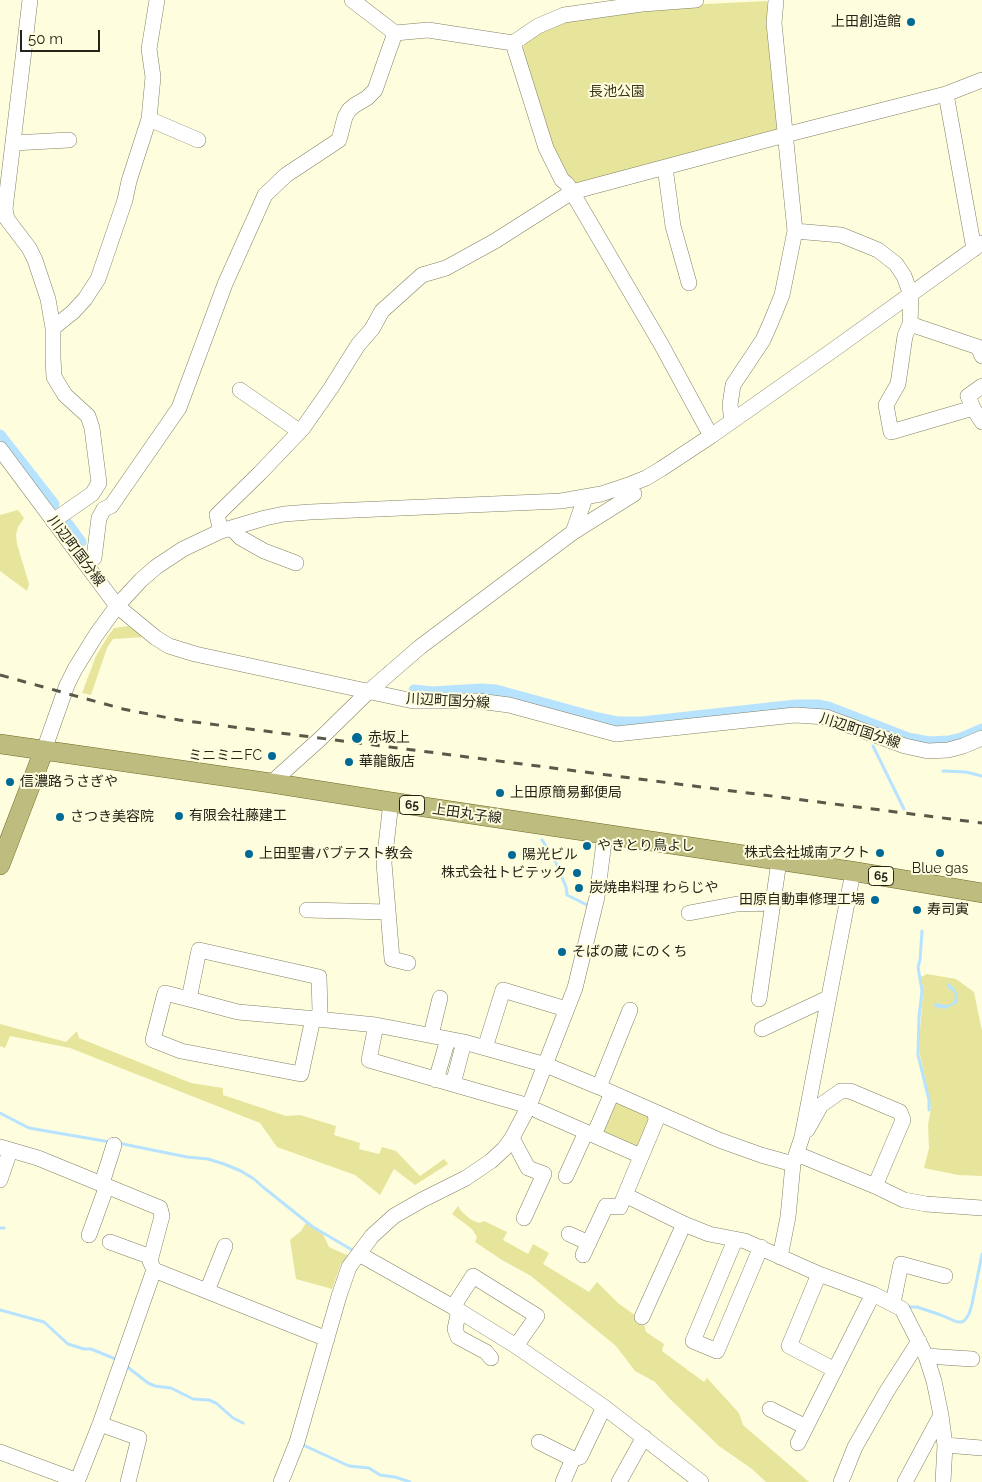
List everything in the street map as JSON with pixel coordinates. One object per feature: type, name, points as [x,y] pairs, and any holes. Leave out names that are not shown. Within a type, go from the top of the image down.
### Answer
[{"type":"main road","name":"上田丸子線","points":[[0,744],[271,782],[982,893]]},
{"type":"main road","points":[[0,865],[44,750]]},
{"type":"street","points":[[30,0],[13,143],[3,208],[7,219],[29,248],[35,260],[48,299],[53,328],[52,358],[54,377],[65,395],[88,416],[92,428],[99,483],[92,494],[53,521]]},
{"type":"street","points":[[53,328],[73,312],[85,299],[98,279],[125,200],[129,181],[149,119],[153,77],[149,49],[156,0]]},
{"type":"street","points":[[352,0],[395,33],[428,30],[513,43],[538,26],[564,15],[642,4],[696,0]]},
{"type":"street","points":[[732,421],[730,405],[733,385],[763,340],[782,295],[795,231],[774,23],[776,0]]},
{"type":"street","points":[[94,558],[99,518],[104,509],[111,506],[179,408],[226,284],[265,195],[286,175],[339,140],[345,117],[349,110],[367,98],[374,90],[395,33]]},
{"type":"street","points":[[513,43],[546,148],[562,180],[572,192],[661,344],[711,436]]},
{"type":"street","points":[[296,563],[264,551],[226,529],[217,515],[299,431],[331,388],[358,345],[372,329],[382,311],[422,275],[446,268],[479,250],[572,192],[946,94],[982,80]]},
{"type":"street","points":[[44,750],[75,668],[96,635],[117,606],[140,580],[170,557],[226,529],[265,518],[310,512],[535,503],[585,498],[618,489],[646,478],[711,436],[911,295],[978,246],[946,94]]},
{"type":"street","points":[[149,119],[198,140]]},
{"type":"street","points":[[13,143],[69,140]]},
{"type":"street","points":[[665,167],[673,226],[689,283]]},
{"type":"street","points":[[795,231],[841,235],[878,250],[896,264],[904,276],[911,295],[910,324],[905,336],[898,384],[886,405],[892,432],[973,408]]},
{"type":"street","points":[[910,324],[978,347],[982,356]]},
{"type":"street","points":[[982,386],[968,396],[982,422]]},
{"type":"street","points":[[240,390],[299,431]]},
{"type":"street","name":"川辺町国分線","points":[[0,449],[117,606],[139,625],[169,646],[205,657],[413,701],[492,702],[616,734],[795,716],[826,717],[906,746],[928,751],[948,750],[982,738]]},
{"type":"street","points":[[92,494],[104,509]]},
{"type":"street","points":[[271,782],[320,739],[368,692],[420,647],[572,533],[634,494]]},
{"type":"street","points":[[572,533],[585,498]]},
{"type":"street","points":[[391,802],[384,863],[387,912],[392,959],[408,962]]},
{"type":"street","points":[[282,1482],[297,1442],[350,1268],[359,1254],[372,1236],[394,1216],[466,1178],[491,1161],[504,1149],[534,1108],[546,1065],[575,988],[597,897],[605,834]]},
{"type":"street","points":[[759,999],[779,861]]},
{"type":"street","points":[[780,1257],[788,1217],[795,1159],[802,1137],[853,872]]},
{"type":"street","points":[[689,914],[737,904],[773,903]]},
{"type":"street","points":[[307,910],[387,912]]},
{"type":"street","points":[[189,999],[199,950],[319,977],[320,1011],[317,1019],[312,1023],[301,1074],[181,1051],[153,1040],[165,993],[238,1012],[317,1019],[376,1025],[430,1035],[464,1042],[546,1065],[727,1143],[761,1155],[795,1159],[875,1186],[904,1200],[926,1204],[982,1208]]},
{"type":"street","points":[[485,1048],[504,990],[566,1009]]},
{"type":"street","points":[[430,1035],[440,998]]},
{"type":"street","points":[[762,1029],[828,998]]},
{"type":"street","points":[[566,1176],[590,1134],[606,1090],[630,1010]]},
{"type":"street","points":[[376,1025],[369,1060],[534,1108],[641,1156]]},
{"type":"street","points":[[436,1080],[448,1039]]},
{"type":"street","points":[[453,1084],[464,1042]]},
{"type":"street","points":[[802,1137],[822,1105],[841,1091],[850,1091],[900,1112],[903,1120],[875,1186]]},
{"type":"street","points":[[569,1234],[586,1249],[606,1206],[620,1206],[656,1122],[655,1112]]},
{"type":"street","points":[[512,1138],[528,1168],[544,1174],[524,1218]]},
{"type":"street","points":[[89,1235],[105,1190],[103,1180],[114,1145]]},
{"type":"street","points":[[0,1180],[5,1149],[38,1158],[160,1208],[162,1216],[152,1263],[100,1424],[77,1482],[0,1452]]},
{"type":"street","points":[[625,1196],[684,1224],[709,1234],[745,1241],[902,1308],[926,1356],[934,1381],[945,1445],[943,1482]]},
{"type":"street","points":[[642,1317],[684,1224]]},
{"type":"street","points":[[735,1240],[693,1341],[717,1352],[760,1247]]},
{"type":"street","points":[[110,1242],[207,1291],[327,1339]]},
{"type":"street","points":[[207,1291],[225,1246]]},
{"type":"street","points":[[359,1254],[456,1308],[516,1346],[604,1406],[701,1482]]},
{"type":"street","points":[[893,1304],[902,1264],[945,1276]]},
{"type":"street","points":[[819,1274],[789,1346],[834,1370]]},
{"type":"street","points":[[491,1358],[486,1352],[458,1337],[454,1329],[456,1308],[473,1276],[537,1316],[516,1346]]},
{"type":"street","points":[[798,1443],[873,1294]]},
{"type":"street","points":[[841,1482],[855,1447],[887,1391],[919,1341]]},
{"type":"street","points":[[926,1356],[972,1358]]},
{"type":"street","points":[[539,1442],[573,1459],[580,1457],[604,1406]]},
{"type":"street","points":[[770,1409],[806,1427]]},
{"type":"street","points":[[905,1482],[941,1415]]},
{"type":"street","points":[[100,1424],[139,1438],[128,1482]]},
{"type":"street","points":[[619,1482],[644,1437]]},
{"type":"street","points":[[945,1445],[982,1448]]},
{"type":"street","points":[[563,1482],[573,1459]]},
{"type":"green space","name":"長池公園","points":[[767,1],[781,129],[579,185],[565,180],[520,55],[526,40],[565,18],[665,6]]},
{"type":"green space","points":[[18,510],[24,518],[18,527],[16,535],[29,584],[27,591],[0,571],[0,515]]},
{"type":"green space","points":[[128,626],[146,637],[113,639],[107,648],[91,695],[82,693],[96,656],[108,636],[114,628]]},
{"type":"green space","points":[[927,974],[956,979],[974,992],[982,1031],[982,1176],[958,1175],[924,1168],[929,1148],[928,1125],[931,1108],[919,1046],[923,991],[921,977]]},
{"type":"green space","points":[[0,1024],[66,1042],[77,1031],[79,1038],[191,1083],[223,1088],[223,1095],[286,1116],[300,1115],[336,1126],[334,1135],[360,1143],[359,1149],[379,1154],[382,1147],[396,1151],[420,1176],[444,1159],[448,1164],[415,1185],[394,1169],[380,1195],[355,1175],[277,1147],[260,1123],[70,1048],[10,1036],[5,1048],[0,1046]]},
{"type":"green space","points":[[616,1100],[648,1114],[651,1120],[640,1150],[600,1136]]},
{"type":"green space","points":[[458,1206],[470,1219],[479,1223],[484,1221],[507,1232],[503,1240],[528,1254],[533,1244],[549,1253],[543,1264],[589,1292],[597,1282],[618,1303],[643,1321],[646,1332],[664,1344],[662,1351],[704,1382],[707,1378],[739,1413],[743,1425],[809,1482],[766,1482],[752,1469],[719,1446],[655,1382],[635,1371],[616,1346],[531,1276],[475,1242],[477,1237],[472,1229],[452,1214]]},
{"type":"green space","points":[[306,1223],[323,1234],[329,1247],[349,1256],[341,1264],[332,1289],[296,1279],[290,1240],[301,1231]]},
{"type":"water","points":[[948,983],[956,991],[957,1003],[945,1009],[935,1007],[935,1003],[946,1005],[954,1002],[954,992],[947,987]]},
{"type":"waterway","points":[[0,435],[54,504]]},
{"type":"waterway","points":[[68,524],[81,542]]},
{"type":"waterway","points":[[414,690],[432,692],[496,690],[617,722],[642,722],[796,705],[818,705],[828,707],[908,738],[929,742],[949,741],[982,729]]},
{"type":"waterway","points":[[873,746],[904,809]]},
{"type":"waterway","points":[[943,771],[966,772],[982,776]]},
{"type":"waterway","points":[[542,840],[553,856],[566,887],[567,895],[589,906]]},
{"type":"waterway","points":[[922,931],[918,967],[922,991],[918,1055],[929,1100],[929,1110]]},
{"type":"waterway","points":[[0,1113],[29,1128],[110,1142]]},
{"type":"waterway","points":[[118,1143],[187,1157],[208,1159],[241,1171],[254,1179],[313,1227],[354,1251]]},
{"type":"waterway","points":[[909,1307],[917,1307],[957,1322],[965,1320],[972,1304],[982,1254]]},
{"type":"waterway","points":[[0,1310],[44,1322],[68,1344],[91,1349],[118,1360]]},
{"type":"waterway","points":[[125,1365],[148,1383],[155,1386],[171,1388],[193,1399],[209,1400],[216,1403],[233,1418],[243,1423]]},
{"type":"waterway","points":[[303,1445],[349,1466],[369,1468],[380,1475],[410,1482]]},
{"type":"railway","points":[[0,675],[123,709],[179,720],[982,823]]},
{"type":"place","name":"上田創造館","points":[[911,22]]},
{"type":"place","name":"赤坂上","points":[[357,738]]},
{"type":"place","name":"ミニミニFC","points":[[272,756]]},
{"type":"place","name":"華龍飯店","points":[[349,762]]},
{"type":"place","name":"信濃路うさぎや","points":[[10,782]]},
{"type":"place","name":"上田原簡易郵便局","points":[[500,793]]},
{"type":"place","name":"有限会社藤建工","points":[[179,816]]},
{"type":"place","name":"さつき美容院","points":[[60,817]]},
{"type":"place","name":"やきとり鳥よし","points":[[587,846]]},
{"type":"place","name":"株式会社城南アクト","points":[[880,853]]},
{"type":"place","name":"Blue gas","points":[[940,853]]},
{"type":"place","name":"上田聖書パブテスト教会","points":[[249,854]]},
{"type":"place","name":"陽光ビル","points":[[512,855]]},
{"type":"place","name":"株式会社トビテック","points":[[577,873]]},
{"type":"place","name":"炭焼串料理 わらじや","points":[[579,888]]},
{"type":"place","name":"田原自動車修理工場","points":[[875,900]]},
{"type":"place","name":"寿司寅","points":[[917,910]]},
{"type":"place","name":"そばの蔵 にのくち","points":[[562,952]]}]
